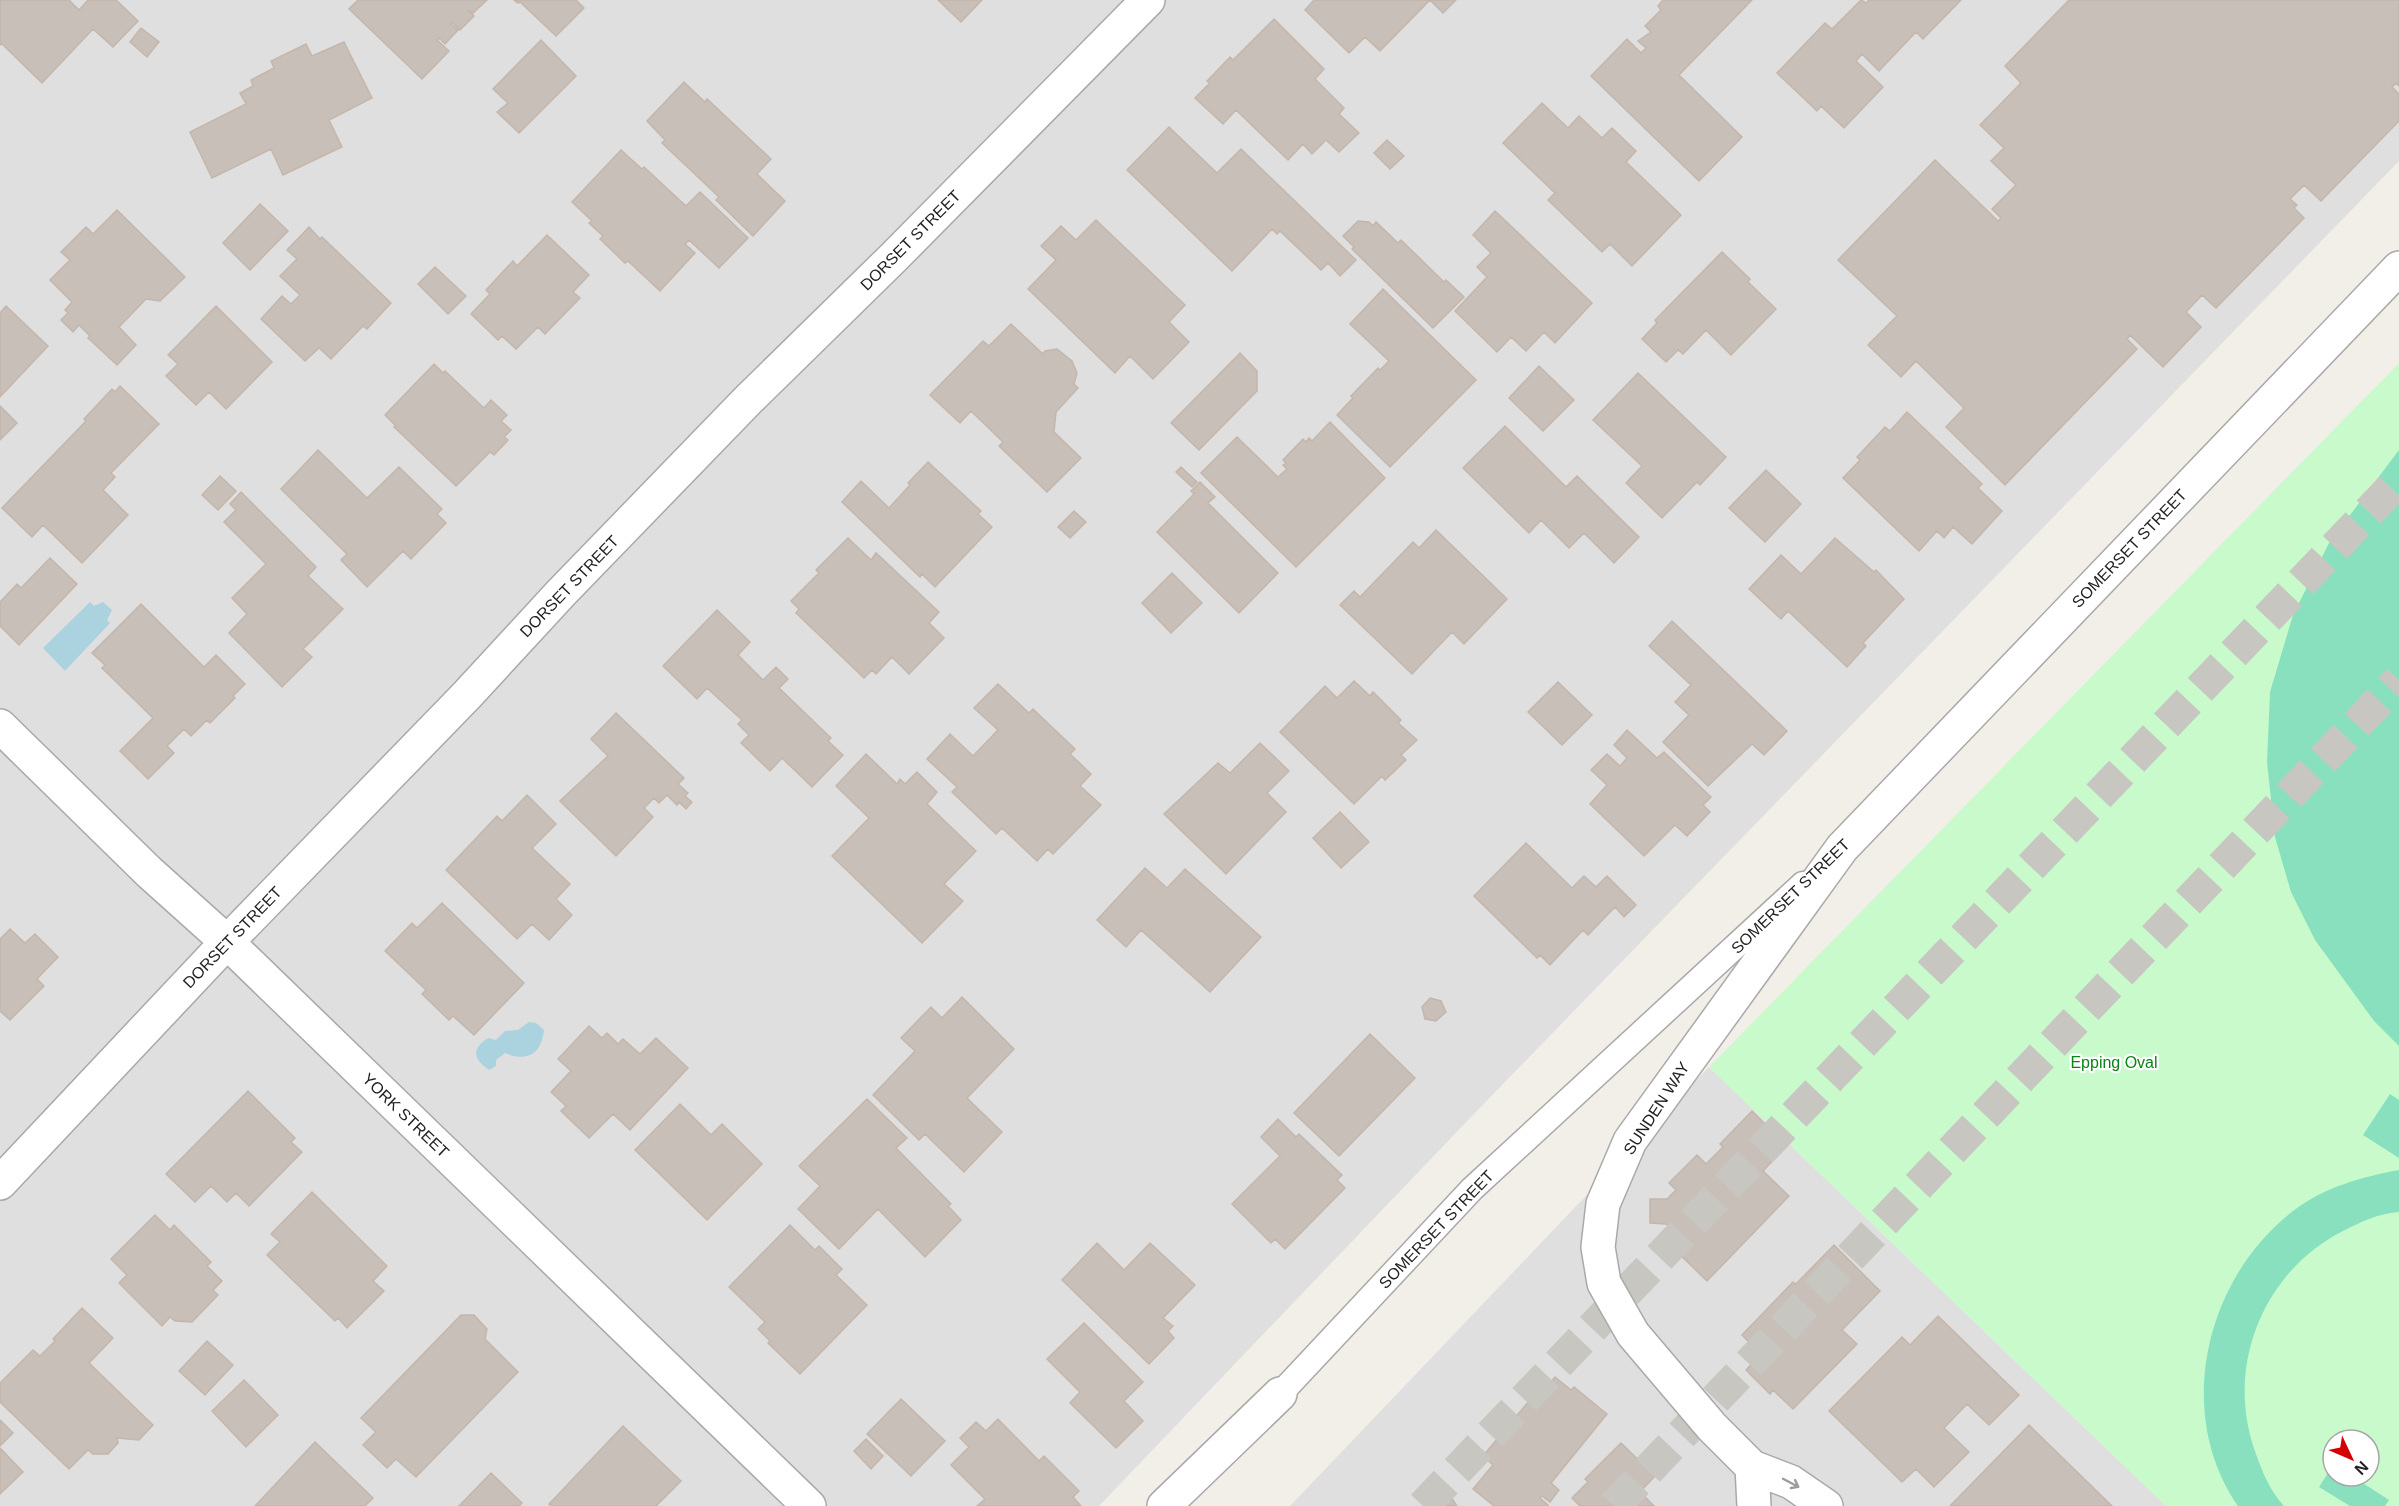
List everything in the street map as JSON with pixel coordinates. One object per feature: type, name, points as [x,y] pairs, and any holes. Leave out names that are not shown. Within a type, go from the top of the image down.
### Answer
[{"type":"street","name":"DORSET STREET","points":[[0,1183],[227,942],[740,408],[1148,0]]},
{"type":"street","name":"SOMERSET STREET","points":[[1842,848],[2399,268]]},
{"type":"street","name":"YORK STREET","points":[[0,726],[149,872],[227,942],[809,1506]]},
{"type":"street","name":"SUNDEN WAY","points":[[1826,1506],[1791,1482],[1752,1467],[1712,1427],[1633,1334],[1604,1283],[1599,1247],[1603,1204],[1630,1141],[1842,848]]},
{"type":"street","name":"SOMERSET STREET","points":[[1164,1506],[1280,1394]]},
{"type":"street","points":[[1752,1467],[1754,1506]]},
{"type":"lane","name":"SOMERSET STREET","points":[[1280,1394],[1472,1189],[1842,848]]},
{"type":"shaded area","points":[[0,0],[2399,0],[2399,161],[1471,1117],[1099,1506],[0,1506]]},
{"type":"shaded area","points":[[1709,1067],[2166,1506],[1290,1506]]},
{"type":"green space","name":"Epping Oval","points":[[2399,363],[2399,1506],[2166,1506],[1709,1067]]},
{"type":"green space","points":[[2399,450],[2399,1046],[2374,1021],[2315,940],[2291,892],[2275,837],[2267,762],[2270,692],[2293,615],[2329,543]]},
{"type":"green space","points":[[2390,1094],[2399,1100],[2399,1158],[2363,1135]]},
{"type":"green space","points":[[2399,1170],[2399,1212],[2363,1221],[2315,1249],[2291,1271],[2271,1297],[2257,1326],[2248,1357],[2245,1389],[2247,1422],[2264,1475],[2284,1506],[2238,1506],[2218,1469],[2207,1430],[2204,1389],[2208,1348],[2220,1309],[2239,1272],[2263,1239],[2293,1211],[2330,1189]]},
{"type":"green space","points":[[2321,1484],[2321,1488],[2370,1488],[2389,1500],[2385,1506],[2350,1506],[2319,1487]]},
{"type":"water","points":[[90,602],[94,606],[103,602],[112,610],[107,620],[110,623],[65,671],[43,648]]},
{"type":"water","points":[[529,1022],[536,1023],[544,1030],[536,1051],[520,1057],[505,1053],[496,1060],[496,1066],[489,1070],[480,1062],[476,1054],[483,1042],[488,1038],[496,1040],[505,1031],[518,1030]]},
{"type":"building","points":[[0,0],[69,0],[79,10],[88,0],[116,0],[138,21],[113,47],[93,29],[42,83],[2,44],[0,45]]},
{"type":"building","points":[[358,0],[487,0],[473,13],[468,10],[474,16],[460,30],[452,22],[451,24],[458,30],[445,44],[439,38],[437,40],[449,51],[422,79],[349,9]]},
{"type":"building","points":[[514,0],[576,0],[584,8],[556,36],[520,2]]},
{"type":"building","points":[[938,0],[982,0],[961,22]]},
{"type":"building","points":[[1314,0],[1430,0],[1380,51],[1365,37],[1349,53],[1305,10]]},
{"type":"building","points":[[1430,0],[1456,0],[1443,13]]},
{"type":"building","points":[[1663,0],[1752,0],[1679,75],[1742,137],[1699,181],[1591,76],[1627,39],[1641,53],[1646,48],[1638,41],[1651,32],[1645,26],[1661,10],[1658,6]]},
{"type":"building","points":[[1861,0],[1866,3],[1869,0],[1961,0],[1923,39],[1916,32],[1879,71],[1862,54],[1856,61],[1883,87],[1844,128],[1821,106],[1817,111],[1777,73],[1825,23],[1832,29]]},
{"type":"building","points":[[2069,0],[2399,0],[2399,86],[2396,83],[2392,87],[2399,94],[2399,121],[2321,201],[2304,185],[2290,199],[2297,205],[2294,208],[2304,218],[2216,308],[2202,295],[2186,312],[2201,327],[2163,367],[2130,335],[2127,339],[2137,349],[2005,485],[1946,427],[1964,408],[1916,361],[1901,377],[1868,345],[1897,316],[1838,260],[1935,160],[1998,221],[2001,218],[1992,209],[2016,185],[1991,161],[2004,148],[1980,125],[2021,83],[2005,66]]},
{"type":"building","points":[[1274,19],[1324,69],[1315,79],[1344,108],[1339,114],[1359,133],[1339,152],[1326,140],[1312,154],[1303,144],[1288,160],[1236,110],[1223,124],[1195,98],[1210,83],[1207,81],[1230,57],[1233,60]]},
{"type":"building","points":[[141,28],[159,42],[147,57],[130,42]]},
{"type":"building","points":[[541,40],[576,76],[519,133],[497,112],[508,103],[493,89]]},
{"type":"building","points":[[344,42],[372,98],[329,120],[342,147],[283,175],[271,149],[212,178],[190,132],[246,104],[240,93],[253,86],[251,80],[274,68],[271,61],[306,44],[312,56]]},
{"type":"building","points":[[684,82],[705,102],[707,99],[771,159],[757,174],[785,201],[753,236],[716,200],[719,197],[662,143],[665,140],[647,121]]},
{"type":"building","points":[[1542,103],[1568,128],[1579,116],[1602,138],[1612,128],[1636,151],[1626,162],[1681,215],[1632,266],[1610,244],[1602,252],[1548,200],[1555,193],[1503,143]]},
{"type":"building","points":[[1169,127],[1217,173],[1241,149],[1356,260],[1340,276],[1328,263],[1321,270],[1280,231],[1277,234],[1272,229],[1232,271],[1127,170]]},
{"type":"building","points":[[1387,140],[1404,156],[1390,169],[1374,153]]},
{"type":"building","points":[[621,150],[642,169],[644,167],[686,206],[700,192],[748,238],[719,268],[689,240],[685,244],[695,253],[660,291],[600,239],[603,236],[589,223],[592,221],[572,202]]},
{"type":"building","points":[[260,204],[288,231],[250,270],[223,243]]},
{"type":"building","points":[[117,210],[185,277],[160,301],[146,299],[119,327],[136,345],[117,365],[88,338],[90,336],[79,325],[73,332],[61,320],[68,313],[65,310],[72,302],[50,280],[70,260],[61,252],[86,227],[93,234]]},
{"type":"building","points":[[1495,211],[1592,303],[1555,343],[1544,332],[1526,351],[1511,337],[1497,352],[1455,311],[1487,277],[1477,267],[1491,253],[1473,235]]},
{"type":"building","points":[[1096,220],[1185,305],[1169,322],[1189,342],[1153,379],[1130,356],[1115,373],[1028,289],[1056,260],[1041,246],[1061,226],[1076,240]]},
{"type":"building","points":[[1358,221],[1369,222],[1373,226],[1376,222],[1398,243],[1401,240],[1444,282],[1446,280],[1464,297],[1433,328],[1352,249],[1354,247],[1343,236]]},
{"type":"building","points":[[309,227],[391,303],[367,329],[363,326],[331,359],[319,348],[305,361],[261,319],[282,296],[291,304],[300,295],[280,276],[297,259],[287,250]]},
{"type":"building","points":[[547,235],[589,275],[573,292],[580,298],[545,334],[538,327],[516,349],[502,336],[498,340],[471,314],[490,294],[486,290],[513,261],[517,266]]},
{"type":"building","points":[[1722,252],[1776,309],[1731,355],[1706,330],[1683,354],[1678,350],[1666,362],[1642,339],[1657,323],[1655,320]]},
{"type":"building","points":[[435,267],[466,296],[448,314],[418,284]]},
{"type":"building","points":[[1383,289],[1476,380],[1390,467],[1337,415],[1353,398],[1351,396],[1378,368],[1380,370],[1389,361],[1350,324]]},
{"type":"building","points":[[6,306],[48,346],[0,397],[0,313]]},
{"type":"building","points":[[216,306],[272,362],[226,409],[209,392],[196,405],[166,376],[178,364],[168,355]]},
{"type":"building","points":[[1011,324],[1043,354],[1045,351],[1057,349],[1072,361],[1077,373],[1074,384],[1078,388],[1056,412],[1054,432],[1081,458],[1047,492],[999,446],[1003,442],[971,411],[960,423],[930,395],[983,341],[989,346]]},
{"type":"building","points":[[1240,353],[1257,371],[1257,391],[1199,450],[1171,423]]},
{"type":"building","points":[[434,364],[443,373],[445,371],[484,408],[491,400],[507,415],[501,421],[511,430],[504,437],[508,440],[494,455],[490,452],[456,486],[394,427],[396,426],[385,415]]},
{"type":"building","points":[[1539,366],[1574,400],[1543,431],[1509,398]]},
{"type":"building","points":[[1638,373],[1726,457],[1700,485],[1697,482],[1662,518],[1626,483],[1642,466],[1593,420]]},
{"type":"building","points":[[120,386],[159,424],[111,473],[115,477],[103,490],[128,515],[82,563],[43,525],[32,537],[2,508],[86,421],[84,419],[112,389],[115,392]]},
{"type":"building","points":[[0,406],[17,423],[0,440]]},
{"type":"building","points":[[1907,412],[1982,484],[1978,488],[2002,511],[1972,544],[1953,527],[1944,538],[1937,531],[1919,551],[1843,478],[1860,460],[1857,457],[1885,427],[1890,431]]},
{"type":"building","points":[[1330,422],[1385,478],[1296,567],[1201,473],[1237,437],[1278,477],[1287,469],[1283,465],[1286,463],[1283,460],[1303,439],[1306,442],[1309,438],[1312,441]]},
{"type":"building","points":[[1505,426],[1566,487],[1577,476],[1639,537],[1614,563],[1584,533],[1569,548],[1541,520],[1529,533],[1463,468]]},
{"type":"building","points":[[318,450],[367,498],[399,467],[442,509],[437,514],[446,523],[411,559],[403,551],[367,587],[341,560],[347,554],[281,489]]},
{"type":"building","points":[[928,462],[981,511],[978,514],[992,527],[935,587],[922,574],[920,577],[842,502],[861,481],[889,508]]},
{"type":"building","points":[[1181,467],[1197,482],[1192,487],[1176,472]]},
{"type":"building","points":[[1766,470],[1801,504],[1765,542],[1729,508]]},
{"type":"building","points":[[220,476],[236,491],[218,510],[202,495]]},
{"type":"building","points":[[1200,482],[1215,497],[1208,503],[1278,573],[1239,613],[1157,532],[1194,494],[1191,491]]},
{"type":"building","points":[[241,492],[316,567],[308,576],[343,609],[303,649],[312,657],[282,687],[229,633],[247,614],[232,598],[266,564],[224,522],[236,510],[230,504]]},
{"type":"building","points":[[1074,511],[1086,522],[1070,538],[1058,527]]},
{"type":"building","points":[[1436,530],[1507,599],[1464,644],[1452,632],[1412,674],[1340,605],[1354,591],[1360,597],[1413,542],[1419,548]]},
{"type":"building","points":[[848,538],[871,560],[876,553],[939,612],[929,623],[944,638],[909,674],[892,657],[876,674],[872,670],[864,678],[796,613],[799,609],[791,601],[819,573],[816,570]]},
{"type":"building","points":[[1835,538],[1874,572],[1876,570],[1904,599],[1863,643],[1866,646],[1847,667],[1788,611],[1781,619],[1749,589],[1781,555],[1801,574]]},
{"type":"building","points":[[50,558],[77,584],[19,645],[0,626],[0,602],[17,584],[21,588]]},
{"type":"building","points":[[1172,573],[1202,603],[1171,633],[1142,603]]},
{"type":"building","points":[[141,604],[204,667],[216,655],[245,684],[233,696],[235,698],[210,723],[207,720],[191,736],[184,729],[167,746],[174,753],[148,779],[120,751],[153,718],[102,668],[105,665],[92,653]]},
{"type":"building","points":[[717,610],[750,642],[738,655],[763,680],[776,667],[788,679],[779,688],[831,738],[828,741],[843,755],[812,787],[782,758],[770,771],[741,743],[749,735],[738,724],[742,720],[707,688],[697,699],[663,666]]},
{"type":"building","points":[[1672,621],[1787,731],[1764,755],[1752,744],[1708,786],[1663,742],[1689,715],[1675,702],[1691,685],[1649,646]]},
{"type":"building","points":[[1354,681],[1370,696],[1373,692],[1401,720],[1398,723],[1417,740],[1401,755],[1406,760],[1385,780],[1382,776],[1354,804],[1280,732],[1325,686],[1337,698]]},
{"type":"building","points":[[1558,682],[1592,715],[1562,745],[1528,712]]},
{"type":"building","points":[[998,684],[1029,713],[1033,709],[1075,749],[1070,754],[1091,774],[1080,786],[1101,805],[1053,854],[1048,849],[1037,861],[1002,828],[996,834],[952,792],[957,787],[927,759],[950,734],[973,756],[998,730],[974,708]]},
{"type":"building","points":[[616,713],[684,778],[678,784],[688,793],[685,796],[692,802],[686,809],[679,802],[677,805],[667,795],[659,803],[654,798],[644,808],[653,817],[616,856],[560,801],[608,756],[591,739]]},
{"type":"building","points":[[1627,730],[1657,758],[1664,752],[1711,797],[1703,805],[1710,812],[1687,836],[1675,825],[1644,856],[1590,804],[1607,785],[1591,770],[1607,754],[1620,766],[1627,758],[1614,745]]},
{"type":"building","points":[[1260,743],[1289,771],[1267,793],[1286,812],[1226,874],[1164,814],[1218,763],[1230,773]]},
{"type":"building","points":[[866,754],[897,784],[900,779],[905,784],[917,772],[937,792],[927,804],[976,851],[944,884],[963,901],[922,943],[832,856],[869,818],[836,786]]},
{"type":"building","points":[[527,795],[556,824],[532,848],[570,884],[556,899],[572,915],[549,940],[532,924],[517,939],[446,870],[497,816],[502,821]]},
{"type":"building","points":[[1340,812],[1369,842],[1341,868],[1313,838]]},
{"type":"building","points":[[1526,843],[1572,888],[1584,876],[1596,887],[1607,876],[1636,905],[1624,917],[1615,907],[1588,935],[1583,930],[1550,965],[1540,955],[1537,958],[1474,896]]},
{"type":"building","points":[[1145,868],[1167,888],[1185,869],[1261,937],[1210,992],[1141,930],[1126,947],[1097,920]]},
{"type":"building","points":[[442,903],[524,983],[474,1035],[453,1016],[449,1020],[422,994],[426,990],[385,951],[412,923],[417,928]]},
{"type":"building","points":[[10,929],[25,943],[35,934],[58,957],[37,979],[44,986],[10,1020],[0,1011],[0,939]]},
{"type":"building","points":[[962,997],[1014,1049],[967,1098],[1002,1132],[964,1172],[925,1134],[919,1140],[873,1095],[915,1051],[901,1038],[931,1007],[942,1018]]},
{"type":"building","points":[[1430,998],[1441,1001],[1446,1012],[1436,1021],[1425,1019],[1422,1007]]},
{"type":"building","points":[[589,1026],[602,1038],[607,1033],[618,1044],[623,1039],[640,1054],[656,1038],[688,1068],[630,1130],[613,1114],[589,1138],[561,1111],[566,1106],[551,1092],[571,1071],[558,1059]]},
{"type":"building","points":[[1370,1034],[1415,1078],[1339,1156],[1294,1113]]},
{"type":"building","points":[[248,1091],[295,1138],[291,1142],[302,1152],[249,1206],[236,1193],[227,1202],[211,1186],[195,1202],[166,1174]]},
{"type":"building","points":[[867,1099],[907,1138],[896,1148],[951,1204],[948,1206],[961,1220],[925,1257],[878,1209],[839,1249],[798,1209],[820,1186],[799,1166]]},
{"type":"building","points":[[680,1104],[711,1135],[722,1124],[762,1164],[707,1220],[635,1150]]},
{"type":"building","points":[[1752,1111],[1787,1146],[1763,1171],[1789,1196],[1707,1281],[1665,1240],[1674,1231],[1666,1224],[1650,1223],[1650,1199],[1667,1199],[1676,1190],[1669,1183],[1697,1155],[1706,1164],[1723,1147],[1720,1144]]},
{"type":"building","points":[[1278,1119],[1296,1137],[1299,1134],[1342,1175],[1337,1180],[1345,1188],[1285,1249],[1275,1239],[1271,1243],[1232,1204],[1280,1156],[1261,1137]]},
{"type":"building","points":[[312,1192],[387,1266],[373,1281],[384,1291],[347,1328],[338,1318],[335,1321],[267,1255],[280,1242],[271,1234]]},
{"type":"building","points":[[155,1215],[170,1230],[174,1225],[211,1262],[207,1266],[222,1281],[213,1290],[218,1295],[192,1322],[175,1321],[170,1317],[162,1326],[119,1283],[127,1275],[111,1259]]},
{"type":"building","points":[[790,1225],[815,1250],[819,1246],[842,1269],[836,1275],[867,1305],[800,1374],[768,1343],[770,1341],[758,1329],[765,1322],[729,1287]]},
{"type":"building","points":[[1097,1243],[1124,1270],[1150,1243],[1195,1285],[1163,1318],[1173,1326],[1168,1331],[1174,1338],[1149,1364],[1062,1280]]},
{"type":"building","points":[[1834,1245],[1880,1291],[1842,1330],[1857,1344],[1793,1409],[1773,1390],[1770,1394],[1746,1370],[1761,1354],[1742,1335],[1793,1282],[1796,1284]]},
{"type":"building","points":[[82,1308],[113,1338],[89,1363],[153,1425],[139,1440],[117,1438],[118,1443],[108,1454],[93,1454],[88,1450],[69,1469],[0,1402],[0,1383],[33,1350],[40,1356]]},
{"type":"building","points":[[461,1315],[474,1315],[487,1329],[485,1339],[518,1372],[416,1477],[396,1459],[387,1468],[363,1445],[376,1432],[361,1418]]},
{"type":"building","points":[[1938,1316],[2019,1395],[1989,1425],[1967,1404],[1944,1428],[1969,1452],[1934,1487],[1916,1469],[1902,1482],[1829,1411],[1902,1337],[1910,1345]]},
{"type":"building","points":[[1084,1323],[1143,1382],[1124,1401],[1143,1421],[1116,1448],[1070,1403],[1080,1392],[1047,1359]]},
{"type":"building","points":[[207,1341],[233,1365],[205,1395],[179,1371]]},
{"type":"building","points":[[1555,1377],[1571,1390],[1574,1387],[1607,1414],[1551,1483],[1559,1490],[1550,1502],[1542,1496],[1540,1498],[1547,1506],[1494,1506],[1473,1489],[1493,1465],[1483,1456],[1540,1388],[1543,1391]]},
{"type":"building","points":[[244,1380],[278,1415],[246,1447],[212,1411]]},
{"type":"building","points":[[901,1399],[945,1441],[911,1476],[867,1434]]},
{"type":"building","points":[[998,1419],[1039,1461],[1044,1456],[1079,1491],[1073,1497],[1081,1506],[977,1506],[985,1499],[951,1465],[969,1447],[960,1438],[976,1422],[986,1431]]},
{"type":"building","points":[[0,1420],[13,1433],[0,1446]]},
{"type":"building","points":[[2029,1425],[2112,1506],[1950,1506]]},
{"type":"building","points":[[623,1426],[681,1481],[656,1506],[552,1506],[549,1504]]},
{"type":"building","points":[[866,1439],[883,1456],[871,1469],[854,1451]]},
{"type":"building","points":[[315,1442],[373,1498],[365,1506],[255,1506]]},
{"type":"building","points":[[1621,1443],[1655,1476],[1640,1492],[1654,1506],[1580,1506],[1572,1498],[1588,1482],[1585,1479]]},
{"type":"building","points":[[0,1448],[23,1472],[0,1494]]},
{"type":"building","points":[[491,1473],[522,1503],[519,1506],[459,1506]]},
{"type":"building","points":[[1446,1490],[1457,1506],[1424,1506]]},
{"type":"tunnel","points":[[1423,1506],[2399,480]]},
{"type":"tunnel","points":[[1614,1506],[2399,680]]}]
